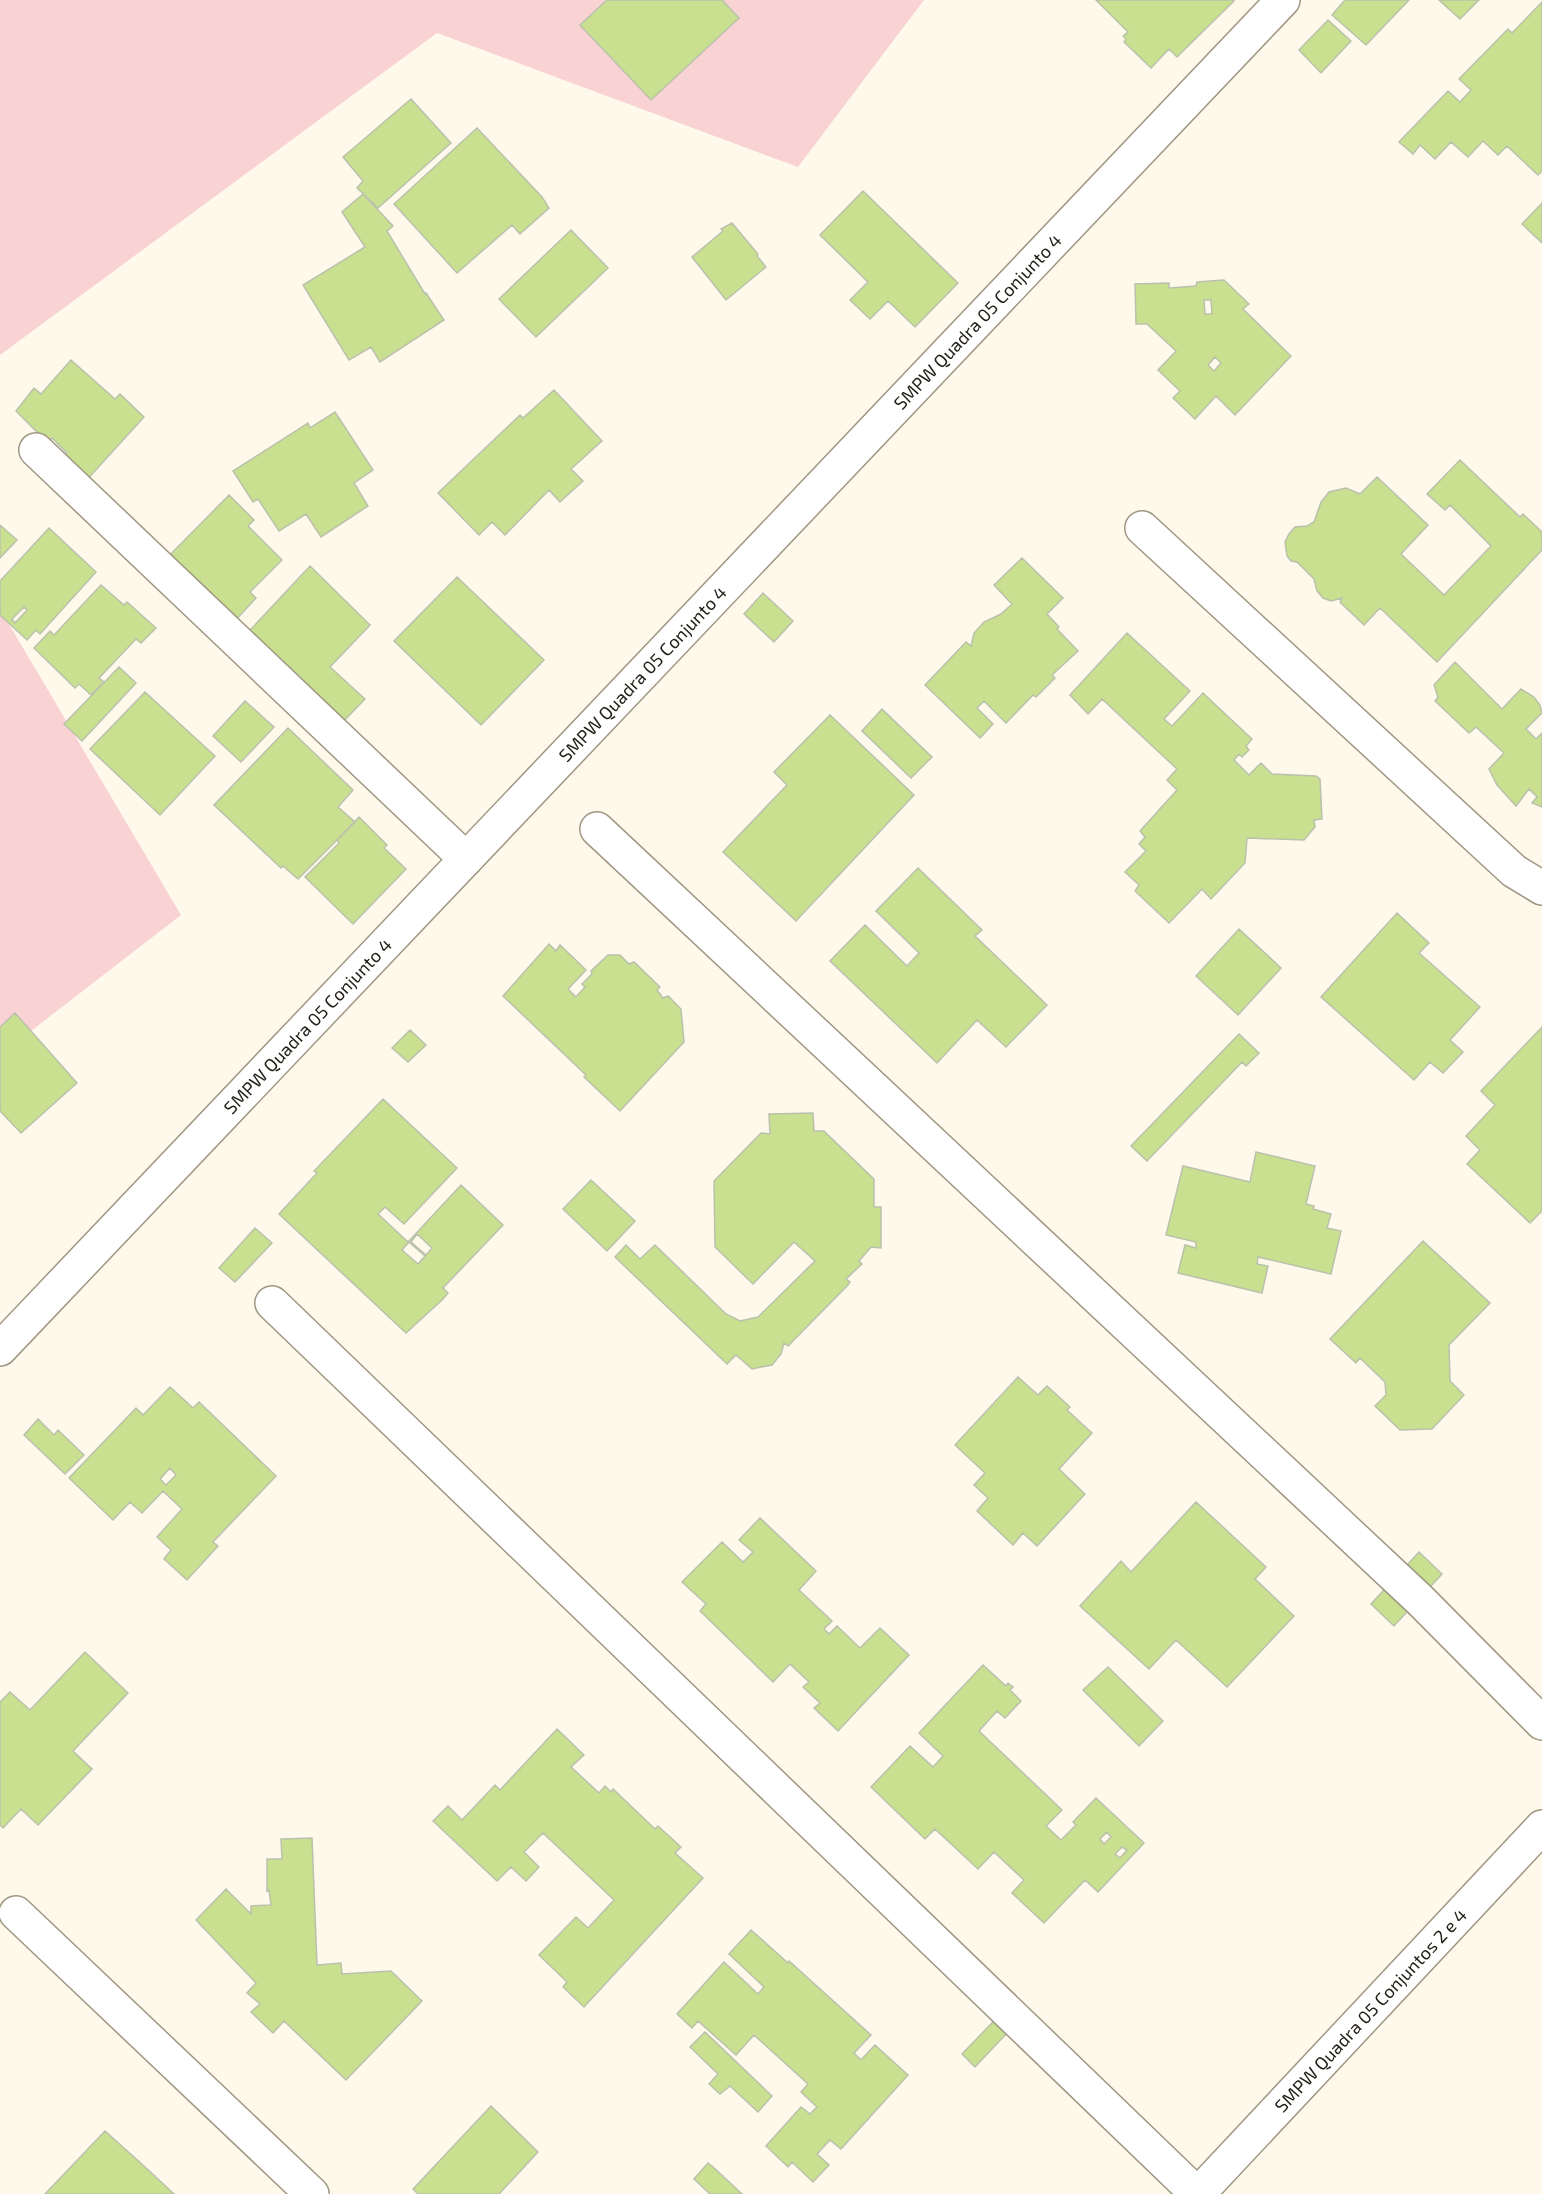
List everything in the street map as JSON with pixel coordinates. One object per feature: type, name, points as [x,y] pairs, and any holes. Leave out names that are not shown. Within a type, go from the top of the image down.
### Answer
[{"type":"street","name":"SMPW Quadra 05 Conjunto 4","points":[[0,1349],[1283,0]]},
{"type":"street","points":[[36,450],[466,859]]},
{"type":"street","points":[[1142,528],[1514,871],[1542,888]]},
{"type":"street","points":[[597,829],[1411,1592],[1542,1723]]},
{"type":"street","points":[[272,1303],[1209,2189]]},
{"type":"street","name":"SMPW Quadra 05 Conjuntos 2 e 4","points":[[1209,2189],[1542,1827]]},
{"type":"street","points":[[16,1912],[312,2194]]},
{"type":"shaded area","points":[[0,0],[924,0],[798,167],[437,33],[0,355]]},
{"type":"shaded area","points":[[0,609],[181,915],[0,1055]]},
{"type":"building","points":[[607,0],[722,0],[739,18],[651,100],[580,25]]},
{"type":"building","points":[[1096,0],[1234,1],[1177,57],[1169,49],[1151,68],[1124,42],[1126,39],[1123,36],[1128,32]]},
{"type":"building","points":[[1345,0],[1409,0],[1366,45],[1332,15]]},
{"type":"building","points":[[1439,0],[1479,0],[1460,19]]},
{"type":"building","points":[[1542,2],[1542,171],[1538,175],[1507,146],[1498,155],[1483,141],[1468,157],[1451,142],[1435,159],[1420,145],[1413,154],[1399,142],[1448,91],[1460,102],[1471,90],[1459,79],[1508,29],[1512,33]]},
{"type":"building","points":[[1328,20],[1351,41],[1321,73],[1299,50]]},
{"type":"building","points":[[411,99],[451,143],[378,208],[357,188],[363,181],[343,157]]},
{"type":"building","points":[[477,128],[542,197],[549,208],[520,234],[512,225],[457,273],[394,204]]},
{"type":"building","points":[[863,191],[958,283],[915,327],[888,301],[870,319],[850,300],[868,282],[820,235]]},
{"type":"building","points":[[363,194],[393,226],[387,231],[425,294],[444,320],[380,362],[371,347],[349,360],[303,285],[365,247],[342,212]]},
{"type":"building","points":[[1542,203],[1542,243],[1522,224]]},
{"type":"building","points":[[732,223],[766,267],[726,300],[692,257],[723,231],[721,229]]},
{"type":"building","points":[[571,230],[608,268],[536,337],[499,299]]},
{"type":"building","points":[[1224,280],[1249,304],[1243,309],[1291,356],[1235,415],[1216,396],[1195,419],[1173,398],[1180,391],[1158,370],[1176,351],[1147,324],[1136,324],[1135,284],[1169,283],[1169,288],[1196,286],[1197,282]],"holes":[[[1204,300],[1211,300],[1212,314],[1205,314]],[[1215,357],[1221,363],[1214,371],[1208,365]]]},
{"type":"building","points":[[71,360],[115,399],[120,394],[144,417],[84,483],[60,461],[67,453],[52,438],[49,441],[44,439],[16,411],[34,388],[41,394]]},
{"type":"building","points":[[554,390],[602,441],[571,469],[583,481],[560,502],[549,490],[505,535],[492,522],[479,535],[438,493],[520,415],[523,418]]},
{"type":"building","points":[[335,412],[373,470],[354,483],[368,506],[321,537],[306,514],[279,531],[258,499],[253,502],[233,471],[308,423],[310,428]]},
{"type":"building","points":[[1460,460],[1520,517],[1523,514],[1542,532],[1542,550],[1437,662],[1380,608],[1364,625],[1340,602],[1342,598],[1331,601],[1323,598],[1317,591],[1314,579],[1297,562],[1291,561],[1287,556],[1285,542],[1295,527],[1307,526],[1314,522],[1321,502],[1329,492],[1346,488],[1360,494],[1377,477],[1428,525],[1401,554],[1444,595],[1491,546],[1450,505],[1445,510],[1427,494]]},
{"type":"building","points":[[229,495],[254,520],[248,526],[282,560],[250,592],[256,598],[235,621],[200,587],[202,584],[193,576],[189,580],[167,558]]},
{"type":"building","points":[[0,525],[17,540],[0,558]]},
{"type":"building","points":[[49,528],[96,572],[40,634],[36,630],[27,640],[0,615],[0,581]],"holes":[[[24,607],[27,610],[15,623],[12,619]]]},
{"type":"building","points":[[1022,558],[1063,598],[1047,614],[1059,627],[1057,629],[1078,651],[1052,675],[1055,678],[1036,697],[1033,695],[1006,723],[984,701],[977,708],[993,724],[980,738],[925,685],[966,642],[971,646],[974,633],[984,622],[1001,614],[1012,604],[994,585]]},
{"type":"building","points":[[310,566],[370,625],[330,667],[365,699],[338,727],[238,643]]},
{"type":"building","points":[[457,577],[544,660],[481,725],[394,641]]},
{"type":"building","points":[[101,585],[124,605],[127,602],[156,628],[141,643],[136,639],[99,678],[104,682],[91,695],[79,684],[75,688],[34,648],[50,631],[54,635]]},
{"type":"building","points":[[763,593],[793,621],[774,642],[744,614]]},
{"type":"building","points":[[1127,633],[1190,691],[1164,719],[1172,726],[1203,693],[1252,739],[1246,746],[1249,750],[1242,757],[1239,754],[1234,760],[1249,775],[1261,763],[1272,774],[1316,776],[1320,779],[1322,819],[1314,820],[1315,827],[1304,840],[1247,838],[1245,863],[1211,899],[1202,889],[1169,923],[1135,891],[1139,885],[1125,872],[1146,851],[1139,844],[1145,837],[1140,831],[1177,790],[1167,780],[1177,769],[1102,699],[1088,714],[1070,695]]},
{"type":"building","points":[[1455,662],[1502,709],[1521,689],[1534,697],[1540,705],[1542,713],[1526,729],[1536,739],[1542,733],[1542,807],[1532,803],[1537,797],[1529,789],[1516,806],[1497,785],[1489,769],[1504,753],[1476,727],[1469,733],[1435,701],[1438,697],[1434,685]]},
{"type":"building","points":[[119,667],[136,683],[82,741],[64,724]]},
{"type":"building","points":[[145,692],[215,756],[160,815],[90,749]]},
{"type":"building","points":[[245,701],[274,727],[241,762],[213,736]]},
{"type":"building","points":[[882,709],[932,757],[911,778],[862,731]]},
{"type":"building","points":[[830,715],[914,795],[796,921],[723,852],[787,785],[774,772]]},
{"type":"building","points":[[288,728],[353,790],[338,807],[355,822],[298,879],[283,866],[281,868],[214,805]]},
{"type":"building","points":[[359,817],[387,845],[384,848],[406,869],[353,924],[305,877],[339,843],[337,840]]},
{"type":"building","points":[[918,868],[982,930],[975,936],[1047,1005],[1006,1047],[977,1020],[937,1063],[830,961],[865,925],[907,966],[919,953],[876,911]]},
{"type":"building","points":[[1397,913],[1429,943],[1419,953],[1480,1007],[1450,1040],[1463,1052],[1443,1073],[1430,1062],[1414,1080],[1321,997]]},
{"type":"building","points":[[1239,929],[1281,968],[1238,1015],[1196,976]]},
{"type":"building","points":[[549,944],[556,951],[560,945],[586,970],[568,989],[576,997],[585,987],[582,984],[592,974],[591,971],[608,955],[620,955],[629,964],[634,962],[660,987],[657,990],[663,998],[668,996],[681,1009],[684,1042],[620,1111],[584,1077],[586,1075],[503,996]]},
{"type":"building","points":[[15,1013],[77,1083],[21,1133],[0,1111],[0,1027]]},
{"type":"building","points":[[1542,1027],[1542,1211],[1530,1223],[1467,1164],[1480,1150],[1466,1136],[1495,1105],[1481,1091]]},
{"type":"building","points":[[410,1030],[426,1045],[408,1062],[392,1048]]},
{"type":"building","points":[[1239,1034],[1259,1053],[1246,1066],[1242,1062],[1147,1161],[1131,1146]]},
{"type":"building","points":[[383,1099],[457,1168],[404,1224],[385,1207],[378,1214],[408,1242],[461,1185],[503,1225],[443,1288],[448,1293],[442,1300],[406,1333],[279,1214],[317,1173],[314,1171]],"holes":[[[417,1234],[432,1248],[426,1255],[411,1242]],[[409,1242],[425,1256],[418,1264],[402,1250]]]},
{"type":"building","points":[[813,1113],[814,1131],[824,1131],[874,1179],[874,1207],[881,1207],[881,1248],[871,1247],[859,1261],[862,1264],[846,1279],[850,1282],[848,1285],[788,1346],[784,1343],[781,1354],[772,1365],[752,1369],[736,1355],[727,1364],[615,1257],[626,1245],[640,1259],[655,1245],[726,1314],[740,1321],[758,1317],[815,1261],[794,1242],[753,1284],[715,1247],[714,1181],[761,1133],[770,1134],[769,1114]]},
{"type":"building","points":[[1256,1152],[1315,1166],[1306,1204],[1314,1206],[1313,1209],[1331,1214],[1327,1228],[1341,1231],[1331,1274],[1258,1257],[1257,1264],[1268,1266],[1262,1293],[1178,1273],[1185,1245],[1196,1248],[1196,1242],[1166,1235],[1183,1166],[1250,1182]]},
{"type":"building","points":[[591,1180],[635,1221],[607,1251],[563,1209]]},
{"type":"building","points":[[255,1228],[272,1243],[235,1282],[219,1268]]},
{"type":"building","points":[[1423,1241],[1490,1303],[1449,1345],[1450,1381],[1464,1395],[1432,1429],[1400,1430],[1375,1406],[1386,1395],[1385,1382],[1360,1358],[1356,1363],[1330,1339]]},
{"type":"building","points":[[1018,1377],[1038,1395],[1047,1386],[1070,1407],[1067,1410],[1092,1433],[1059,1469],[1085,1494],[1037,1546],[1023,1533],[1013,1545],[977,1511],[988,1498],[974,1485],[985,1473],[955,1445]]},
{"type":"building","points":[[170,1387],[193,1408],[199,1402],[276,1476],[213,1542],[218,1546],[187,1580],[164,1559],[171,1550],[157,1537],[182,1509],[163,1491],[142,1513],[130,1502],[113,1520],[69,1478],[136,1408],[143,1415]],"holes":[[[170,1468],[176,1475],[166,1485],[160,1479]]]},
{"type":"building","points":[[38,1419],[54,1435],[58,1430],[84,1455],[65,1474],[24,1435]]},
{"type":"building","points":[[1196,1502],[1266,1567],[1255,1579],[1294,1616],[1227,1687],[1176,1640],[1149,1669],[1080,1606],[1121,1561],[1131,1572]]},
{"type":"building","points":[[760,1518],[816,1571],[799,1590],[832,1621],[824,1629],[829,1634],[837,1626],[860,1648],[880,1628],[909,1655],[838,1731],[814,1708],[820,1703],[803,1687],[809,1682],[790,1664],[773,1682],[700,1611],[706,1604],[682,1582],[722,1542],[743,1562],[753,1552],[739,1540]]},
{"type":"building","points":[[1419,1552],[1442,1574],[1394,1626],[1371,1604]]},
{"type":"building","points":[[85,1652],[128,1693],[73,1751],[92,1769],[38,1825],[21,1809],[3,1828],[0,1825],[0,1702],[10,1692],[30,1710]]},
{"type":"building","points":[[983,1665],[1006,1686],[1008,1683],[1013,1687],[1010,1690],[1021,1701],[1005,1718],[997,1711],[979,1731],[1062,1810],[1046,1826],[1061,1840],[1076,1825],[1073,1822],[1096,1798],[1144,1843],[1098,1892],[1085,1880],[1044,1923],[1012,1893],[1024,1880],[994,1852],[978,1869],[935,1829],[925,1839],[871,1787],[910,1746],[933,1767],[943,1756],[919,1733]],"holes":[[[1107,1832],[1111,1837],[1104,1844],[1100,1839]],[[1122,1847],[1127,1850],[1120,1858],[1115,1854]]]},
{"type":"building","points":[[1108,1667],[1163,1721],[1139,1746],[1083,1690]]},
{"type":"building","points":[[557,1729],[584,1755],[571,1767],[599,1793],[605,1786],[611,1792],[613,1789],[655,1829],[658,1826],[681,1847],[675,1853],[703,1878],[584,2007],[563,1987],[567,1982],[539,1955],[576,1917],[588,1928],[614,1900],[543,1833],[524,1852],[539,1867],[526,1881],[511,1867],[497,1881],[433,1821],[448,1806],[462,1820],[495,1785],[500,1790]]},
{"type":"building","points":[[312,1838],[317,1965],[341,1963],[342,1974],[391,1971],[422,2001],[346,2080],[284,2021],[273,2033],[251,2012],[260,2004],[247,1993],[256,1983],[196,1920],[226,1889],[251,1914],[251,1906],[271,1905],[269,1890],[267,1891],[267,1859],[282,1859],[281,1839]]},
{"type":"building","points":[[751,1930],[871,2035],[854,2053],[861,2060],[875,2045],[908,2075],[841,2149],[830,2140],[817,2154],[829,2165],[813,2182],[792,2162],[788,2167],[766,2146],[801,2107],[810,2114],[817,2107],[801,2092],[808,2084],[754,2035],[736,2055],[698,2021],[692,2028],[677,2014],[724,1962],[758,1994],[764,1987],[729,1954]]},
{"type":"building","points":[[1015,1999],[1028,2011],[975,2067],[962,2054]]},
{"type":"building","points":[[705,2032],[772,2096],[758,2112],[730,2086],[720,2094],[709,2084],[718,2074],[690,2047]]},
{"type":"building","points":[[491,2106],[538,2152],[499,2194],[418,2194],[413,2189]]},
{"type":"building","points":[[105,2131],[144,2166],[174,2194],[45,2194]]},
{"type":"building","points":[[708,2163],[742,2194],[710,2194],[694,2179]]}]
